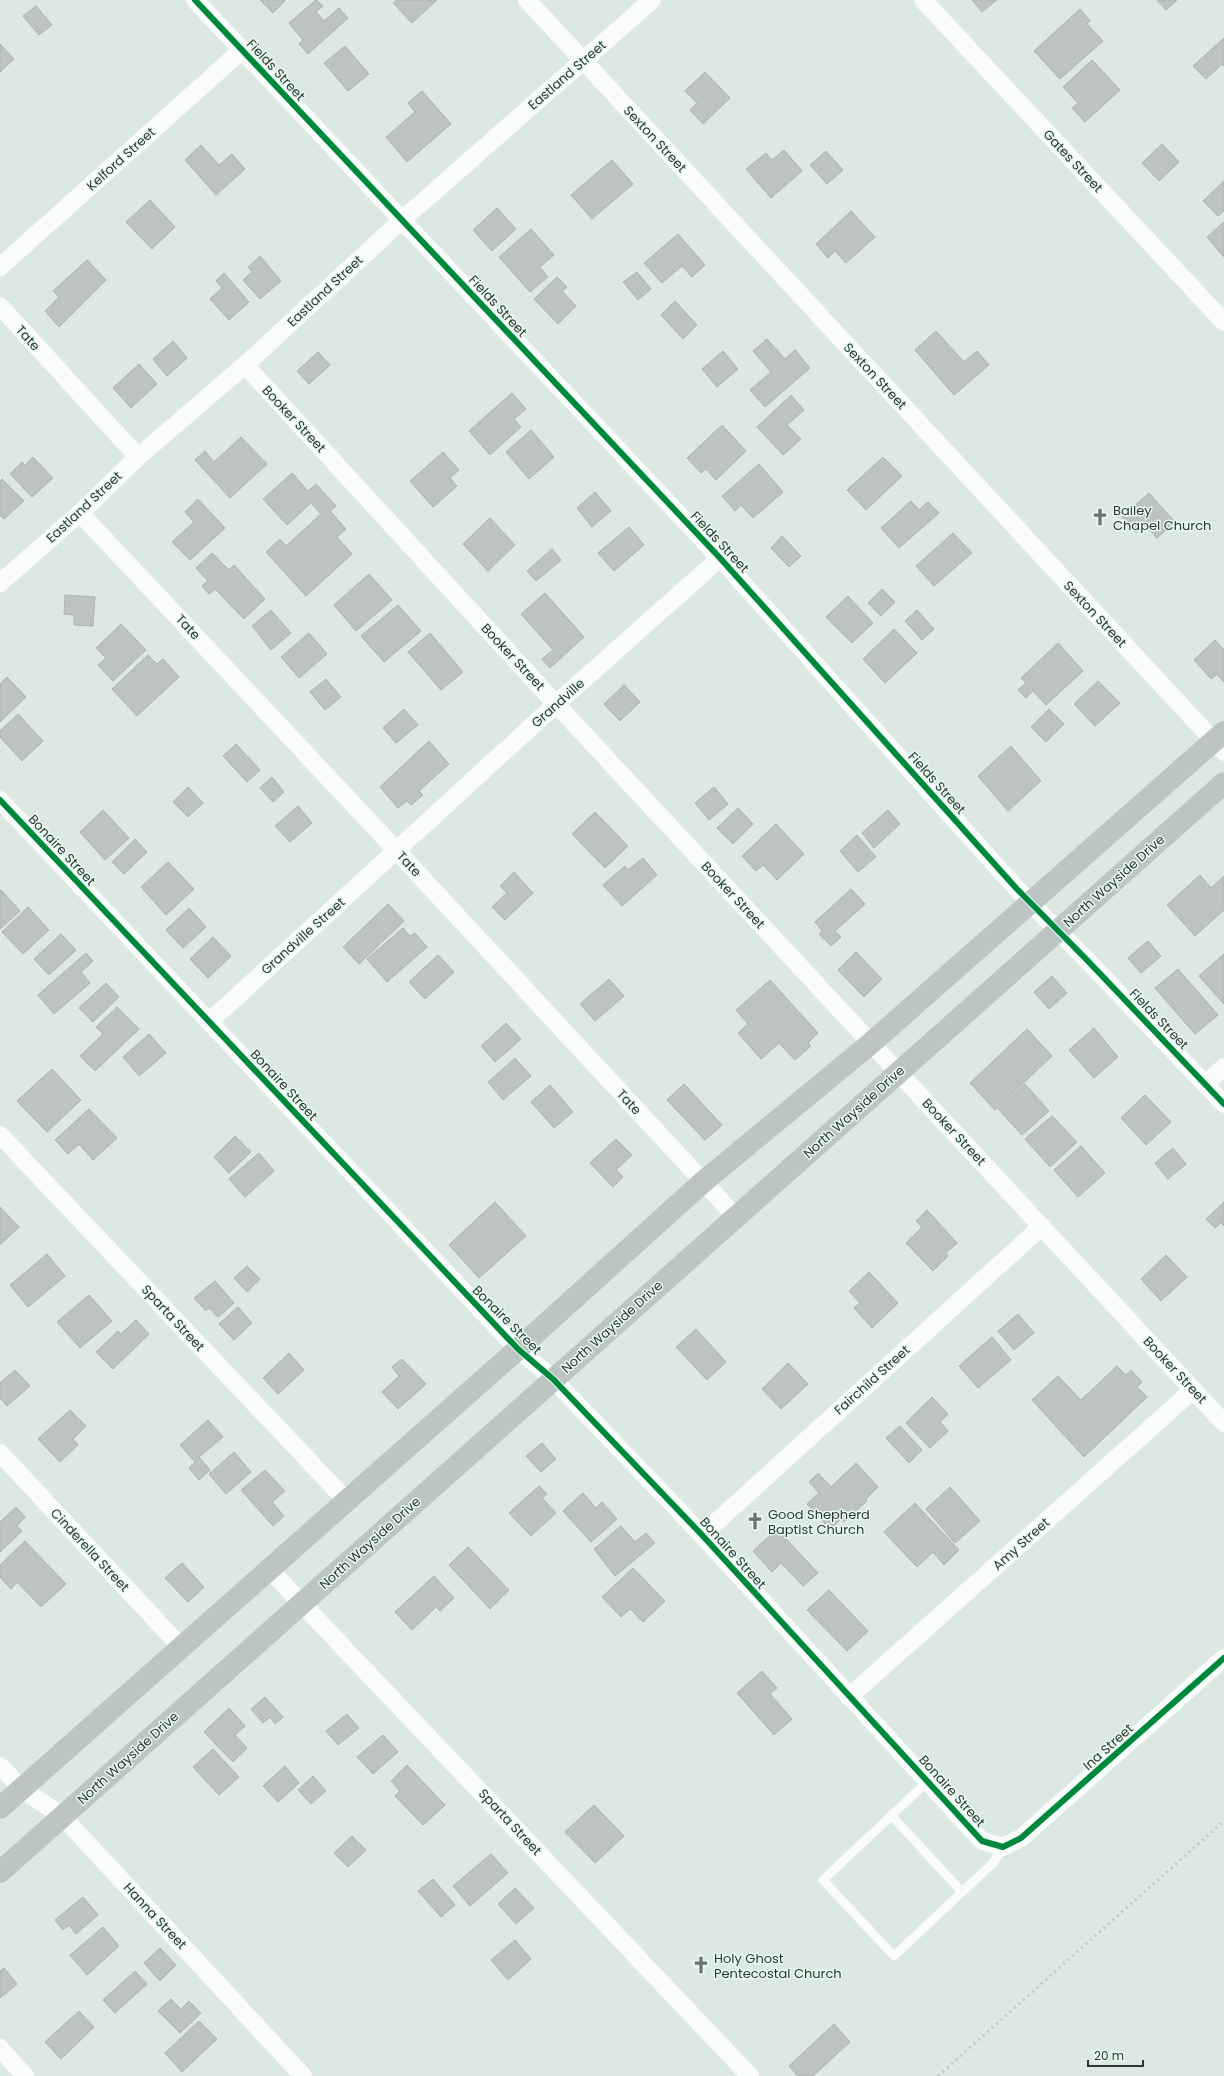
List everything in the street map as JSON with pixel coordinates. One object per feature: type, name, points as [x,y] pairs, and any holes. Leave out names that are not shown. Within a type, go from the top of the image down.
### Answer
[{"type":"main road","points":[[0,1808],[518,1349],[703,1182],[870,1044],[1031,904],[1118,824],[1220,742]]},
{"type":"main road","name":"North Wayside Drive","points":[[0,1872],[1224,783]]},
{"type":"street","name":"Fields Street","points":[[195,0],[720,558],[1031,904],[1058,930],[1224,1104]]},
{"type":"street","name":"Sexton Street","points":[[527,0],[1220,742]]},
{"type":"street","name":"Eastland Street","points":[[0,583],[80,513],[138,457],[245,365],[402,220],[584,62],[652,0]]},
{"type":"street","name":"Gates Street","points":[[923,0],[1224,322]]},
{"type":"street","name":"Kelford Street","points":[[0,267],[242,50]]},
{"type":"street","name":"Tate","points":[[0,306],[138,457]]},
{"type":"street","name":"Booker Street","points":[[245,365],[870,1044],[1042,1226],[1224,1423]]},
{"type":"street","name":"Tate","points":[[80,513],[397,851],[736,1217]]},
{"type":"street","name":"Grandville","points":[[397,851],[556,704],[720,558]]},
{"type":"street","name":"Bonaire Street","points":[[0,800],[518,1349],[553,1379],[702,1534],[849,1697],[982,1841],[1003,1847]]},
{"type":"street","name":"Grandville Street","points":[[209,1022],[397,851]]},
{"type":"street","points":[[1206,1084],[1224,1067]]},
{"type":"street","name":"Sparta Street","points":[[0,1135],[346,1500]]},
{"type":"street","name":"Fairchild Street","points":[[702,1534],[1042,1226]]},
{"type":"street","name":"Amy Street","points":[[849,1697],[1193,1390]]},
{"type":"street","name":"Cinderella Street","points":[[0,1453],[181,1647]]},
{"type":"street","name":"Sparta Street","points":[[269,1569],[303,1602],[750,2076]]},
{"type":"street","name":"Ina Street","points":[[1003,1847],[1021,1838],[1224,1658]]},
{"type":"street","name":"Hanna Street","points":[[0,1766],[22,1789],[62,1816],[303,2076]]},
{"type":"street","points":[[0,2048],[26,2076]]},
{"type":"lane","points":[[928,1781],[824,1880],[894,1956],[993,1863],[1003,1847]]},
{"type":"lane","points":[[891,1815],[962,1892]]},
{"type":"building","points":[[260,0],[284,0],[285,1],[273,13]]},
{"type":"building","points":[[316,0],[323,6],[316,12],[324,21],[339,8],[348,18],[308,54],[299,44],[303,40],[289,23]]},
{"type":"building","points":[[397,0],[437,0],[412,23],[393,3]]},
{"type":"building","points":[[972,0],[997,0],[982,12]]},
{"type":"building","points":[[1157,0],[1177,0],[1166,10]]},
{"type":"building","points":[[36,6],[52,25],[39,35],[23,16]]},
{"type":"building","points":[[1080,9],[1090,21],[1087,24],[1103,41],[1060,79],[1034,51]]},
{"type":"building","points":[[1224,38],[1224,66],[1222,64],[1206,79],[1193,66]]},
{"type":"building","points":[[0,44],[14,59],[0,72]]},
{"type":"building","points":[[345,46],[369,74],[348,91],[324,63]]},
{"type":"building","points":[[1092,60],[1120,90],[1085,122],[1072,108],[1078,103],[1063,87]]},
{"type":"building","points":[[705,72],[730,98],[703,124],[690,110],[697,103],[685,91]]},
{"type":"building","points":[[422,91],[451,124],[407,162],[386,137],[415,112],[408,103]]},
{"type":"building","points":[[1162,144],[1179,162],[1159,181],[1142,163]]},
{"type":"building","points":[[201,145],[219,165],[232,154],[245,169],[216,195],[185,160]]},
{"type":"building","points":[[784,150],[802,171],[771,198],[746,169],[766,153],[772,160]]},
{"type":"building","points":[[826,151],[843,170],[827,184],[810,165]]},
{"type":"building","points":[[612,160],[633,184],[592,219],[571,195]]},
{"type":"building","points":[[1224,181],[1224,211],[1218,216],[1203,201]]},
{"type":"building","points":[[150,200],[175,227],[152,249],[126,222]]},
{"type":"building","points":[[497,208],[516,229],[492,251],[473,230]]},
{"type":"building","points":[[851,211],[875,237],[846,263],[835,251],[828,258],[816,244]]},
{"type":"building","points":[[1224,222],[1224,257],[1207,237]]},
{"type":"building","points":[[531,229],[554,255],[540,267],[548,277],[530,292],[499,257]]},
{"type":"building","points":[[678,234],[705,265],[692,277],[682,266],[662,283],[644,263]]},
{"type":"building","points":[[260,256],[281,281],[260,299],[243,280],[252,272],[248,267]]},
{"type":"building","points":[[87,260],[106,280],[59,327],[45,311],[59,297],[53,291]]},
{"type":"building","points":[[637,272],[651,289],[638,300],[623,282]]},
{"type":"building","points":[[224,273],[249,302],[229,320],[210,299],[222,288],[216,281]]},
{"type":"building","points":[[557,277],[567,287],[562,291],[576,306],[558,324],[534,299]]},
{"type":"building","points":[[675,301],[697,325],[683,339],[661,315]]},
{"type":"building","points":[[936,331],[964,362],[977,351],[989,365],[954,395],[915,350]]},
{"type":"building","points":[[767,339],[785,359],[795,350],[810,368],[765,407],[750,390],[771,372],[753,351]]},
{"type":"building","points":[[173,341],[187,358],[167,376],[153,359]]},
{"type":"building","points":[[723,351],[738,369],[717,387],[702,369]]},
{"type":"building","points":[[318,352],[330,365],[309,384],[297,371]]},
{"type":"building","points":[[139,364],[157,384],[131,408],[113,388]]},
{"type":"building","points":[[512,393],[526,409],[514,419],[521,427],[490,455],[469,431]]},
{"type":"building","points":[[791,395],[804,410],[787,425],[801,439],[783,455],[757,427]]},
{"type":"building","points":[[722,425],[746,451],[716,480],[706,469],[701,473],[687,458]]},
{"type":"building","points":[[531,430],[554,457],[529,479],[506,452]]},
{"type":"building","points":[[241,437],[267,464],[230,498],[195,460],[205,451],[214,462]]},
{"type":"building","points":[[443,452],[459,470],[450,478],[457,486],[433,507],[410,481]]},
{"type":"building","points":[[33,457],[53,478],[32,497],[10,474],[22,462],[25,465]]},
{"type":"building","points":[[883,457],[902,476],[866,510],[847,490]]},
{"type":"building","points":[[759,464],[783,492],[753,518],[741,505],[735,511],[722,496]]},
{"type":"building","points":[[292,473],[308,491],[316,484],[336,506],[330,511],[346,529],[337,537],[352,554],[306,596],[266,552],[280,539],[286,546],[321,514],[311,503],[287,525],[263,499]]},
{"type":"building","points":[[2,479],[24,501],[4,519],[0,515],[0,481]]},
{"type":"building","points":[[595,492],[611,511],[592,527],[577,508]]},
{"type":"building","points":[[1149,493],[1175,522],[1157,538],[1145,525],[1136,533],[1122,517]]},
{"type":"building","points":[[198,499],[225,528],[190,560],[172,542],[194,522],[185,512]]},
{"type":"building","points":[[911,501],[919,510],[928,502],[939,513],[899,548],[881,528]]},
{"type":"building","points":[[490,518],[515,545],[488,571],[463,544]]},
{"type":"building","points":[[629,527],[644,545],[614,571],[598,553]]},
{"type":"building","points":[[953,533],[972,553],[934,586],[916,566]]},
{"type":"building","points":[[782,536],[801,556],[789,567],[771,548]]},
{"type":"building","points":[[552,549],[561,560],[536,581],[527,571]]},
{"type":"building","points":[[212,553],[229,570],[234,565],[265,599],[244,619],[215,589],[209,594],[202,586],[208,581],[196,568]]},
{"type":"building","points":[[369,574],[392,600],[356,631],[334,605]]},
{"type":"building","points":[[882,589],[895,602],[881,616],[868,603]]},
{"type":"building","points":[[545,593],[584,637],[550,668],[542,659],[553,650],[521,614]]},
{"type":"building","points":[[65,595],[95,597],[93,626],[74,625],[74,615],[64,614]]},
{"type":"building","points":[[848,596],[873,623],[852,643],[826,617]]},
{"type":"building","points":[[398,605],[421,631],[384,662],[361,636]]},
{"type":"building","points":[[271,610],[291,633],[271,650],[252,626]]},
{"type":"building","points":[[917,610],[934,629],[922,640],[905,621]]},
{"type":"building","points":[[121,624],[146,650],[113,681],[98,665],[106,658],[96,648]]},
{"type":"building","points":[[894,629],[917,653],[885,683],[863,659]]},
{"type":"building","points":[[309,633],[327,654],[299,678],[281,657]]},
{"type":"building","points":[[430,633],[463,672],[441,690],[408,652]]},
{"type":"building","points":[[1215,640],[1224,650],[1224,682],[1217,674],[1211,679],[1194,660]]},
{"type":"building","points":[[1058,643],[1083,671],[1046,705],[1033,691],[1026,698],[1018,690],[1026,683],[1021,678]]},
{"type":"building","points":[[148,655],[157,664],[163,659],[179,677],[137,716],[112,689]]},
{"type":"building","points":[[7,677],[26,697],[0,722],[0,684]]},
{"type":"building","points":[[326,679],[341,697],[325,710],[310,692]]},
{"type":"building","points":[[1098,681],[1120,703],[1095,726],[1074,704]]},
{"type":"building","points":[[624,685],[640,702],[620,721],[604,704]]},
{"type":"building","points":[[404,709],[418,725],[396,743],[383,728]]},
{"type":"building","points":[[1049,709],[1064,724],[1046,742],[1031,727]]},
{"type":"building","points":[[18,714],[43,741],[22,761],[0,737],[0,731]]},
{"type":"building","points":[[429,741],[449,764],[419,791],[423,795],[411,805],[407,801],[398,808],[380,787]]},
{"type":"building","points":[[236,744],[260,770],[247,782],[223,756]]},
{"type":"building","points":[[1011,746],[1041,781],[1008,811],[978,776]]},
{"type":"building","points":[[272,777],[284,792],[273,802],[260,788]]},
{"type":"building","points":[[188,787],[203,803],[188,817],[173,802]]},
{"type":"building","points":[[714,787],[728,804],[709,820],[695,803]]},
{"type":"building","points":[[298,806],[312,823],[290,842],[275,826]]},
{"type":"building","points":[[738,808],[753,824],[733,844],[717,828]]},
{"type":"building","points":[[103,810],[129,838],[105,860],[80,832]]},
{"type":"building","points":[[888,810],[900,824],[874,848],[862,833]]},
{"type":"building","points":[[595,812],[628,846],[605,868],[572,834]]},
{"type":"building","points":[[776,824],[804,854],[777,880],[763,865],[756,871],[742,856]]},
{"type":"building","points":[[857,835],[876,857],[858,872],[840,851]]},
{"type":"building","points":[[135,839],[147,852],[124,874],[112,862]]},
{"type":"building","points":[[643,858],[657,875],[622,906],[603,885],[625,866],[628,870]]},
{"type":"building","points":[[168,862],[194,889],[166,915],[141,887]]},
{"type":"building","points":[[514,872],[533,893],[505,920],[492,907],[507,893],[500,886]]},
{"type":"building","points":[[1200,875],[1211,888],[1224,876],[1224,910],[1195,936],[1167,905]]},
{"type":"building","points":[[851,889],[865,904],[835,931],[841,937],[831,946],[819,934],[822,931],[815,922]]},
{"type":"building","points":[[1,890],[20,911],[0,929],[0,891]]},
{"type":"building","points":[[388,904],[404,921],[359,964],[343,947]]},
{"type":"building","points":[[28,907],[49,930],[23,954],[2,932]]},
{"type":"building","points":[[189,908],[206,927],[183,948],[166,930]]},
{"type":"building","points":[[403,928],[410,936],[415,933],[427,947],[387,982],[367,959]]},
{"type":"building","points":[[61,934],[76,950],[49,975],[34,959]]},
{"type":"building","points":[[213,937],[231,956],[208,978],[190,959]]},
{"type":"building","points":[[1148,941],[1161,956],[1141,973],[1128,958]]},
{"type":"building","points":[[856,952],[882,979],[864,997],[838,970]]},
{"type":"building","points":[[86,953],[93,961],[81,972],[90,983],[54,1014],[38,995]]},
{"type":"building","points":[[1224,954],[1224,1004],[1199,976]]},
{"type":"building","points":[[438,955],[454,972],[425,999],[409,982]]},
{"type":"building","points":[[1178,969],[1218,1015],[1195,1034],[1155,988]]},
{"type":"building","points":[[1052,976],[1067,993],[1049,1009],[1034,992]]},
{"type":"building","points":[[609,979],[624,996],[595,1021],[580,1004]]},
{"type":"building","points":[[770,980],[818,1033],[808,1043],[811,1046],[795,1060],[779,1043],[761,1059],[738,1033],[748,1024],[736,1010]]},
{"type":"building","points":[[106,983],[119,997],[93,1022],[79,1008]]},
{"type":"building","points":[[117,1007],[139,1029],[95,1071],[80,1056],[103,1034],[96,1027]]},
{"type":"building","points":[[506,1023],[521,1039],[495,1062],[481,1046]]},
{"type":"building","points":[[1094,1028],[1118,1057],[1094,1078],[1069,1050]]},
{"type":"building","points":[[1027,1029],[1052,1056],[995,1110],[970,1083]]},
{"type":"building","points":[[149,1034],[166,1053],[139,1076],[123,1057]]},
{"type":"building","points":[[515,1058],[531,1076],[503,1100],[488,1082]]},
{"type":"building","points":[[52,1069],[81,1100],[47,1132],[17,1101]]},
{"type":"building","points":[[684,1084],[722,1125],[705,1140],[667,1100]]},
{"type":"building","points":[[1025,1084],[1049,1111],[1022,1135],[998,1109]]},
{"type":"building","points":[[550,1085],[573,1112],[554,1128],[531,1102]]},
{"type":"building","points":[[1145,1095],[1171,1122],[1146,1145],[1121,1118]]},
{"type":"building","points":[[89,1109],[117,1138],[93,1160],[79,1144],[68,1154],[55,1140]]},
{"type":"building","points":[[1052,1116],[1077,1142],[1050,1167],[1025,1139]]},
{"type":"building","points":[[235,1136],[251,1152],[229,1173],[214,1157]]},
{"type":"building","points":[[616,1139],[632,1155],[616,1170],[623,1177],[613,1187],[590,1163]]},
{"type":"building","points":[[1081,1146],[1105,1173],[1078,1197],[1054,1170]]},
{"type":"building","points":[[1173,1148],[1186,1164],[1168,1179],[1155,1163]]},
{"type":"building","points":[[259,1153],[274,1171],[245,1197],[229,1179]]},
{"type":"building","points":[[495,1202],[526,1236],[479,1278],[449,1245]]},
{"type":"building","points":[[1224,1202],[1224,1226],[1221,1223],[1215,1228],[1206,1219]]},
{"type":"building","points":[[0,1207],[19,1227],[0,1245]]},
{"type":"building","points":[[927,1210],[957,1243],[946,1253],[948,1256],[933,1271],[906,1243],[922,1227],[916,1221]]},
{"type":"building","points":[[47,1254],[65,1276],[28,1307],[10,1285]]},
{"type":"building","points":[[1166,1255],[1187,1277],[1161,1301],[1141,1279]]},
{"type":"building","points":[[247,1266],[260,1279],[247,1292],[234,1278]]},
{"type":"building","points":[[869,1272],[898,1303],[872,1328],[854,1308],[860,1303],[849,1291]]},
{"type":"building","points":[[215,1281],[234,1303],[218,1317],[209,1308],[206,1311],[194,1298]]},
{"type":"building","points":[[89,1295],[112,1321],[80,1348],[57,1322]]},
{"type":"building","points":[[238,1307],[252,1323],[234,1340],[219,1324]]},
{"type":"building","points":[[1018,1314],[1034,1333],[1014,1350],[998,1331]]},
{"type":"building","points":[[136,1320],[149,1334],[113,1369],[96,1352],[118,1331],[121,1334]]},
{"type":"building","points":[[696,1329],[726,1362],[707,1380],[676,1347]]},
{"type":"building","points":[[992,1337],[1011,1360],[978,1388],[959,1366]]},
{"type":"building","points":[[289,1353],[304,1370],[278,1394],[263,1378]]},
{"type":"building","points":[[402,1359],[426,1384],[398,1409],[382,1392],[399,1376],[392,1367]]},
{"type":"building","points":[[788,1363],[808,1384],[781,1409],[762,1389]]},
{"type":"building","points":[[1117,1366],[1126,1375],[1131,1370],[1142,1382],[1137,1387],[1147,1397],[1084,1457],[1032,1400],[1058,1376],[1081,1400]]},
{"type":"building","points":[[15,1370],[30,1386],[7,1406],[0,1398],[0,1383]]},
{"type":"building","points":[[932,1397],[948,1414],[940,1422],[948,1431],[930,1448],[906,1423]]},
{"type":"building","points":[[70,1410],[86,1426],[73,1439],[78,1445],[60,1462],[38,1439]]},
{"type":"building","points":[[208,1420],[223,1437],[199,1457],[210,1470],[199,1480],[189,1468],[195,1462],[180,1445]]},
{"type":"building","points":[[900,1426],[922,1450],[909,1463],[886,1438]]},
{"type":"building","points":[[542,1443],[556,1459],[541,1472],[526,1456]]},
{"type":"building","points":[[234,1452],[251,1472],[226,1494],[209,1474]]},
{"type":"building","points":[[856,1463],[878,1487],[866,1499],[867,1501],[844,1522],[841,1519],[830,1529],[807,1504],[819,1493],[809,1482],[818,1473],[831,1487]]},
{"type":"building","points":[[265,1470],[285,1491],[272,1502],[284,1516],[273,1526],[241,1490]]},
{"type":"building","points":[[539,1486],[547,1494],[542,1498],[556,1513],[531,1536],[509,1513]]},
{"type":"building","points":[[950,1487],[980,1521],[955,1543],[926,1509]]},
{"type":"building","points":[[583,1493],[596,1508],[602,1502],[617,1519],[591,1542],[563,1511]]},
{"type":"building","points":[[915,1503],[959,1550],[944,1565],[933,1552],[917,1567],[884,1532]]},
{"type":"building","points":[[16,1507],[25,1517],[17,1526],[22,1531],[0,1552],[0,1522]]},
{"type":"building","points":[[621,1526],[635,1542],[646,1533],[655,1543],[615,1576],[594,1549]]},
{"type":"building","points":[[777,1529],[818,1573],[803,1586],[781,1563],[772,1572],[753,1551]]},
{"type":"building","points":[[25,1541],[66,1584],[41,1607],[17,1582],[11,1589],[0,1577],[0,1565]]},
{"type":"building","points":[[468,1547],[509,1590],[490,1609],[449,1565]]},
{"type":"building","points":[[182,1563],[204,1587],[188,1602],[165,1578]]},
{"type":"building","points":[[633,1568],[665,1601],[643,1622],[630,1609],[621,1617],[602,1597]]},
{"type":"building","points":[[434,1576],[454,1598],[440,1611],[436,1607],[412,1630],[395,1612]]},
{"type":"building","points":[[829,1590],[868,1631],[847,1651],[807,1610]]},
{"type":"building","points":[[762,1671],[777,1688],[770,1694],[792,1719],[774,1735],[737,1693]]},
{"type":"building","points":[[265,1697],[283,1717],[275,1724],[270,1717],[263,1723],[251,1709]]},
{"type":"building","points":[[229,1708],[245,1726],[235,1735],[247,1748],[233,1762],[204,1732]]},
{"type":"building","points":[[347,1714],[359,1728],[338,1745],[326,1731]]},
{"type":"building","points":[[383,1735],[398,1752],[373,1774],[357,1757]]},
{"type":"building","points":[[213,1749],[239,1777],[219,1795],[193,1767]]},
{"type":"building","points":[[407,1765],[445,1805],[423,1825],[395,1796],[400,1791],[391,1781]]},
{"type":"building","points":[[285,1766],[299,1783],[278,1802],[263,1786]]},
{"type":"building","points":[[313,1776],[326,1791],[311,1804],[298,1790]]},
{"type":"building","points":[[594,1805],[624,1836],[595,1863],[565,1832]]},
{"type":"building","points":[[352,1836],[366,1850],[348,1867],[334,1853]]},
{"type":"building","points":[[491,1854],[508,1873],[470,1906],[453,1886]]},
{"type":"building","points":[[433,1879],[455,1905],[441,1917],[418,1891]]},
{"type":"building","points":[[515,1888],[534,1908],[516,1924],[498,1904]]},
{"type":"building","points":[[83,1897],[98,1915],[76,1934],[69,1925],[63,1930],[55,1920]]},
{"type":"building","points":[[103,1927],[119,1946],[87,1975],[70,1955]]},
{"type":"building","points":[[515,1940],[531,1959],[508,1980],[491,1960]]},
{"type":"building","points":[[160,1948],[176,1965],[160,1981],[144,1963]]},
{"type":"building","points":[[4,1968],[17,1984],[0,1998],[0,1971]]},
{"type":"building","points":[[135,1971],[147,1984],[115,2013],[103,2000]]},
{"type":"building","points":[[171,1999],[181,2009],[189,2001],[201,2013],[180,2033],[158,2011]]},
{"type":"building","points":[[79,2011],[94,2027],[61,2059],[45,2042]]},
{"type":"building","points":[[199,2021],[217,2039],[182,2072],[165,2053]]},
{"type":"building","points":[[834,2024],[850,2042],[813,2076],[798,2076],[789,2066]]},
{"type":"railway","points":[[938,2076],[1224,1821]]},
{"type":"cycle path","points":[[195,0],[720,558],[1016,888],[1224,1104]]},
{"type":"cycle path","points":[[0,800],[518,1349],[553,1379],[702,1535],[982,1841],[1003,1847],[1021,1838],[1224,1658]]},
{"type":"place","name":"Bailey Chapel Church","points":[[1100,517]]},
{"type":"place","name":"Good Shepherd Baptist Church","points":[[755,1521]]},
{"type":"place","name":"Holy Ghost Pentecostal Church","points":[[701,1965]]}]
